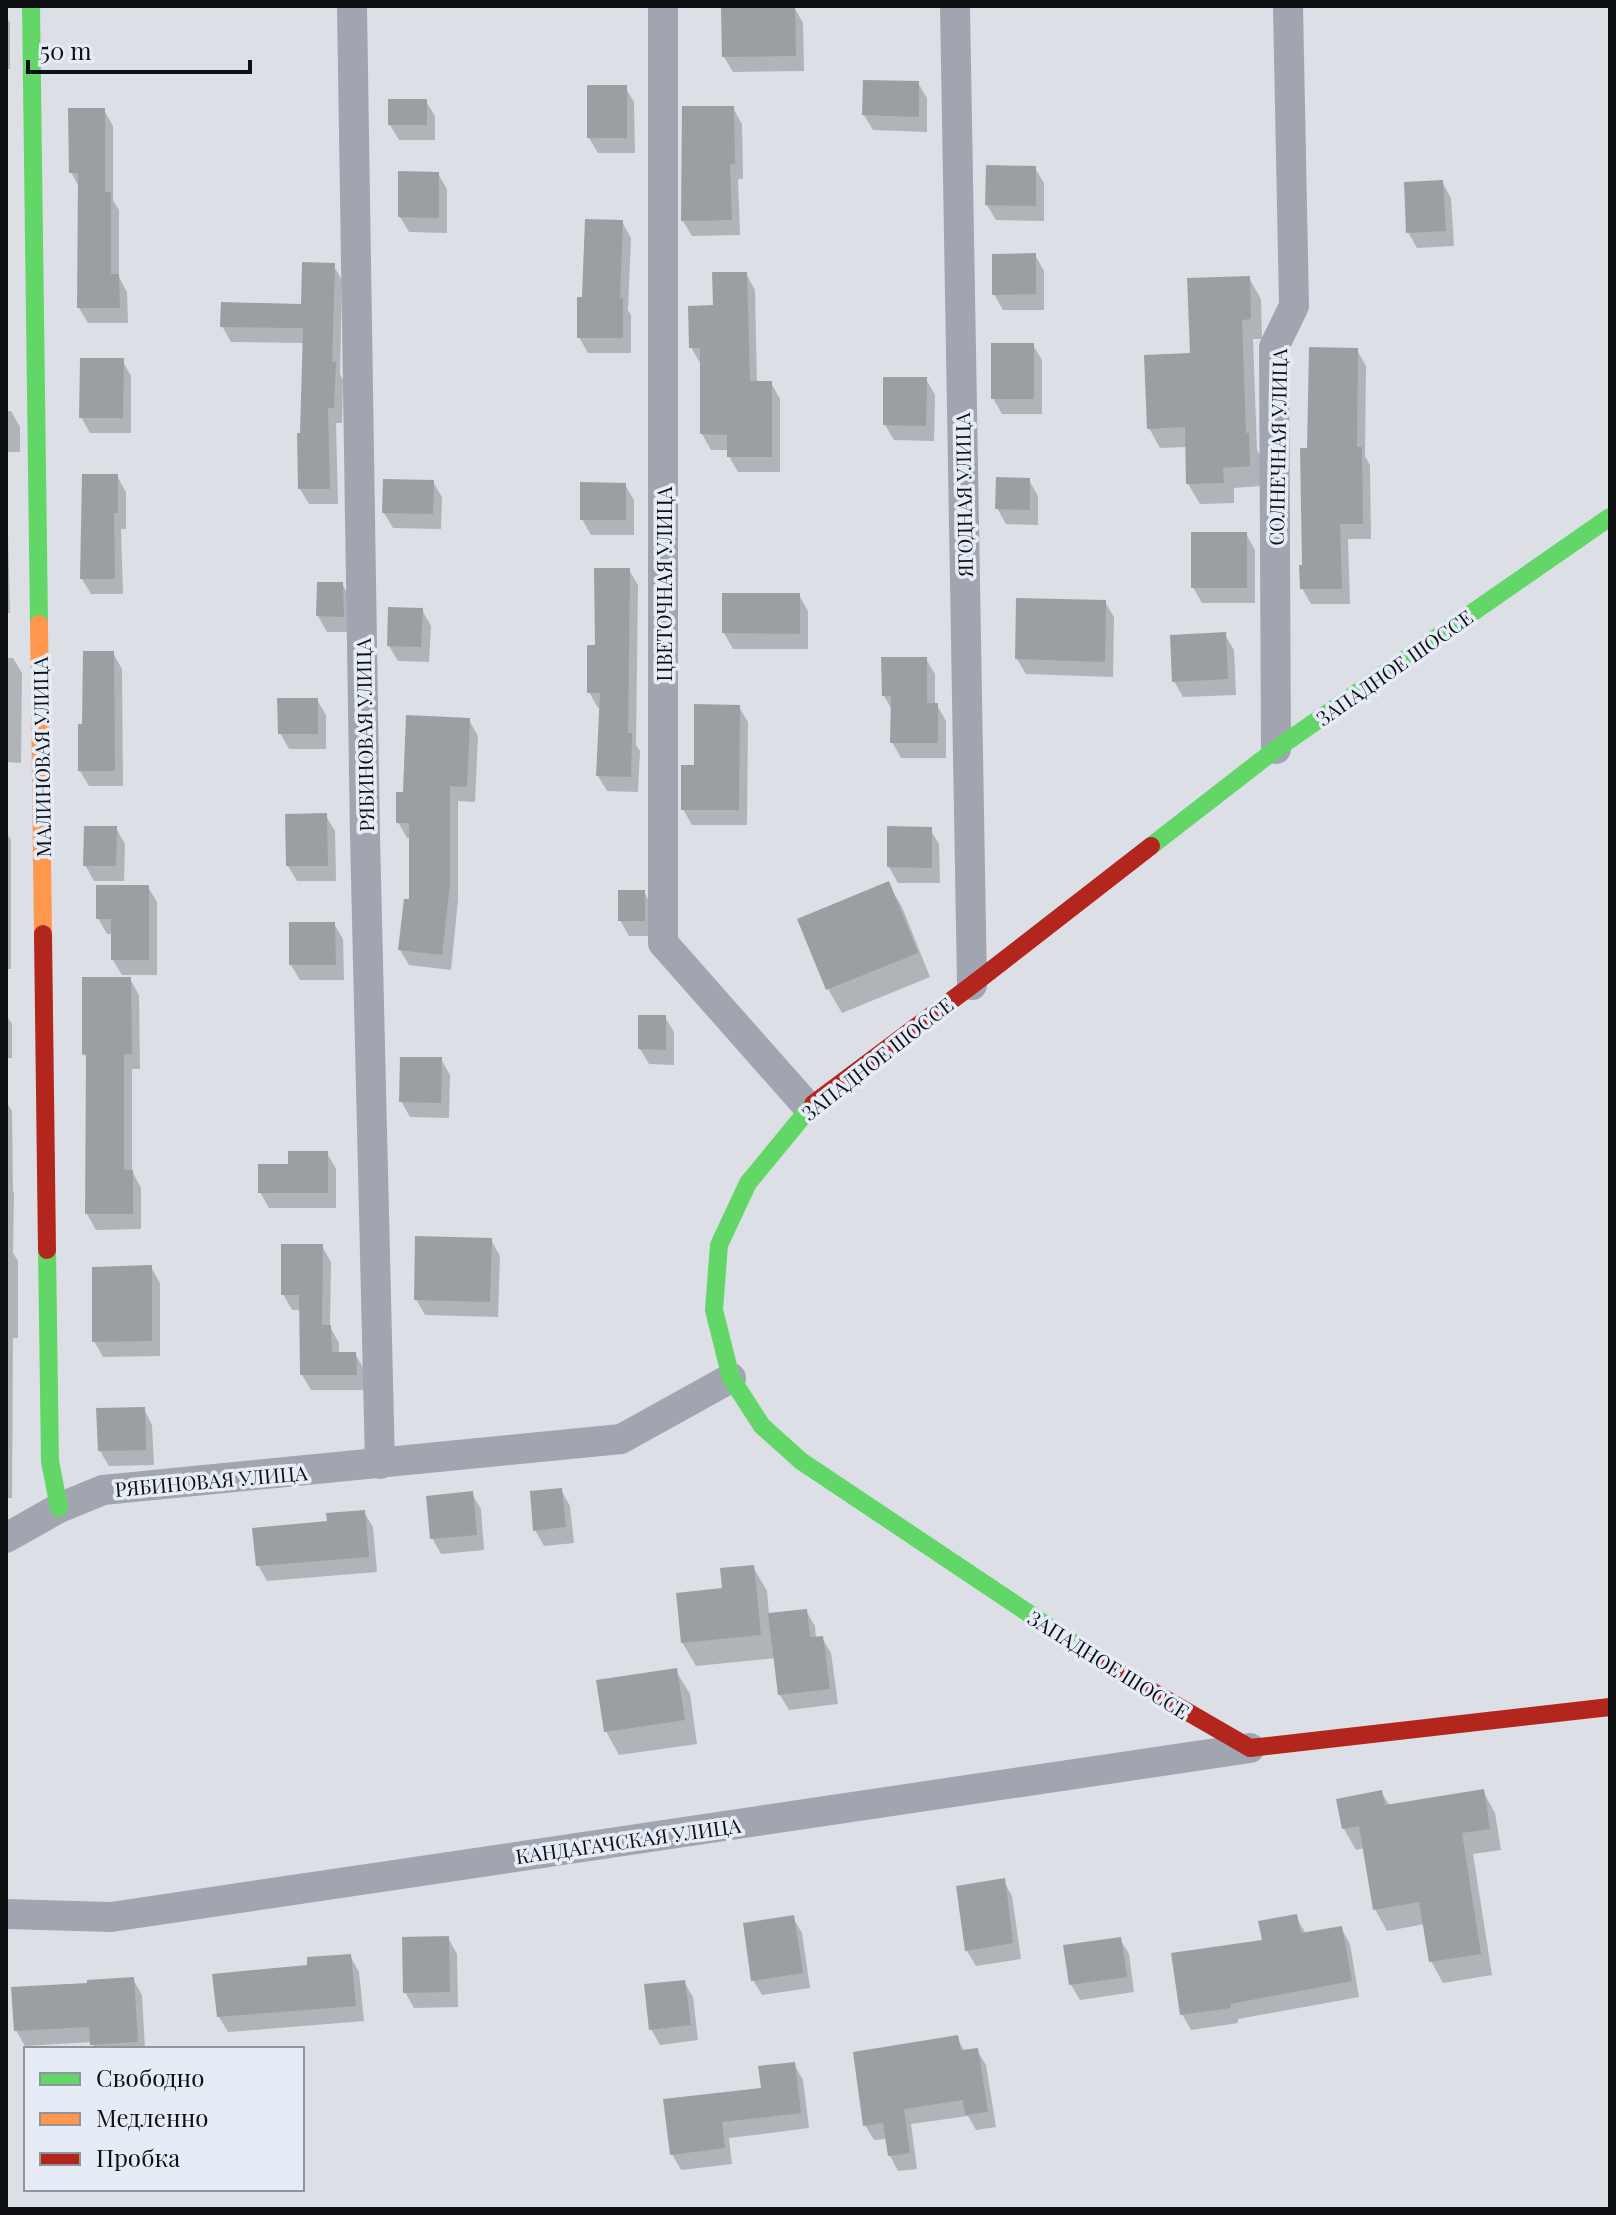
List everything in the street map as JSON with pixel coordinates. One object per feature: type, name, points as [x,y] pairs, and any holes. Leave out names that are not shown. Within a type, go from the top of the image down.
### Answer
[{"type":"main road","name":"МАЛИНОВАЯ УЛИЦА","points":[[31,6],[50,1461],[59,1508]]},
{"type":"main road","name":"ЗАПАДНОЕ ШОССЕ","points":[[1250,1748],[1087,1654],[801,1461],[762,1426],[731,1378],[714,1310],[719,1245],[748,1183],[808,1107],[972,985],[1276,749],[1610,517]]},
{"type":"main road","points":[[1250,1748],[1610,1707]]},
{"type":"street","name":"РЯБИНОВАЯ УЛИЦА","points":[[352,6],[365,836],[380,1464]]},
{"type":"street","name":"ЦВЕТОЧНАЯ УЛИЦА","points":[[663,6],[663,943],[808,1107]]},
{"type":"street","name":"ЯГОДНАЯ УЛИЦА","points":[[955,6],[972,985]]},
{"type":"street","name":"СОЛНЕЧНАЯ УЛИЦА","points":[[1276,749],[1274,347],[1294,306],[1288,6]]},
{"type":"street","name":"РЯБИНОВАЯ УЛИЦА","points":[[6,1538],[59,1508],[103,1490],[621,1439],[731,1378]]},
{"type":"street","name":"КАНДАГАЧСКАЯ УЛИЦА","points":[[6,1914],[111,1917],[1250,1748]]},
{"type":"building","points":[[795,6],[796,56],[722,57],[721,7]]},
{"type":"building","points":[[863,80],[919,81],[919,117],[862,115]]},
{"type":"building","points":[[587,85],[627,85],[627,138],[587,138]]},
{"type":"building","points":[[388,99],[427,99],[427,125],[388,125]]},
{"type":"building","points":[[682,106],[734,106],[735,164],[730,164],[732,220],[681,221]]},
{"type":"building","points":[[68,108],[105,108],[105,192],[111,192],[111,274],[119,274],[120,308],[77,308],[78,173],[69,173]]},
{"type":"building","points":[[986,165],[1036,166],[1036,206],[985,205]]},
{"type":"building","points":[[398,171],[439,172],[439,218],[398,217]]},
{"type":"building","points":[[1443,180],[1446,231],[1406,233],[1404,182]]},
{"type":"building","points":[[585,219],[623,220],[620,298],[623,298],[623,338],[577,338],[577,297],[582,297]]},
{"type":"building","points":[[1036,253],[1036,294],[992,295],[992,254]]},
{"type":"building","points":[[302,262],[335,263],[334,408],[328,408],[330,489],[298,489],[297,433],[300,433],[303,328],[220,327],[221,302],[301,304]]},
{"type":"building","points":[[712,272],[747,272],[750,381],[772,381],[772,457],[727,457],[727,435],[700,434],[700,348],[689,348],[688,306],[713,305]]},
{"type":"building","points":[[1250,276],[1251,319],[1242,320],[1250,466],[1223,468],[1224,483],[1186,484],[1185,427],[1147,429],[1144,355],[1190,353],[1187,278]]},
{"type":"building","points":[[991,343],[1034,343],[1034,399],[991,399]]},
{"type":"building","points":[[1309,347],[1358,348],[1357,447],[1362,447],[1363,524],[1340,524],[1342,589],[1300,589],[1300,448],[1307,448]]},
{"type":"building","points":[[80,358],[124,358],[123,418],[79,418]]},
{"type":"building","points":[[883,377],[927,377],[926,426],[883,425]]},
{"type":"building","points":[[82,474],[118,474],[118,513],[114,513],[115,579],[80,579]]},
{"type":"building","points":[[996,477],[1030,478],[1030,510],[995,509]]},
{"type":"building","points":[[383,479],[434,480],[433,514],[382,513]]},
{"type":"building","points":[[580,482],[626,483],[626,520],[580,520]]},
{"type":"building","points":[[1191,532],[1247,532],[1247,588],[1191,588]]},
{"type":"building","points":[[594,568],[630,568],[628,733],[632,733],[631,777],[596,776],[600,693],[587,693],[587,645],[595,645]]},
{"type":"building","points":[[317,582],[343,582],[344,617],[316,616]]},
{"type":"building","points":[[722,593],[800,593],[800,634],[722,633]]},
{"type":"building","points":[[1016,598],[1106,600],[1105,662],[1015,659]]},
{"type":"building","points":[[388,607],[423,608],[421,647],[387,646]]},
{"type":"building","points":[[1226,632],[1228,679],[1172,682],[1170,635]]},
{"type":"building","points":[[83,651],[114,651],[115,771],[78,771]]},
{"type":"building","points":[[881,657],[927,657],[927,703],[938,703],[938,743],[890,743],[891,696],[882,696]]},
{"type":"building","points":[[277,698],[318,698],[318,734],[278,734]]},
{"type":"building","points":[[694,704],[740,705],[739,810],[681,810],[681,765],[694,765]]},
{"type":"building","points":[[406,715],[470,718],[467,787],[450,786],[450,884],[442,955],[398,950],[404,899],[409,899],[409,823],[396,823],[396,792],[403,792]]},
{"type":"building","points":[[327,813],[328,866],[286,866],[285,814]]},
{"type":"building","points":[[84,826],[117,826],[116,866],[83,866]]},
{"type":"building","points":[[887,826],[932,827],[932,868],[887,867]]},
{"type":"building","points":[[889,881],[918,953],[826,990],[797,919]]},
{"type":"building","points":[[96,885],[149,885],[149,960],[111,960],[111,919],[96,919]]},
{"type":"building","points":[[618,890],[645,890],[645,921],[618,921]]},
{"type":"building","points":[[289,922],[335,922],[336,965],[289,965]]},
{"type":"building","points":[[82,977],[131,977],[132,1054],[124,1054],[124,1170],[133,1170],[133,1214],[85,1214],[86,1054],[82,1055]]},
{"type":"building","points":[[638,1015],[666,1015],[666,1050],[638,1049]]},
{"type":"building","points":[[400,1057],[442,1057],[441,1103],[399,1102]]},
{"type":"building","points":[[288,1151],[328,1151],[328,1193],[258,1193],[258,1164],[288,1164]]},
{"type":"building","points":[[415,1236],[492,1238],[490,1302],[414,1300]]},
{"type":"building","points":[[281,1244],[323,1244],[322,1325],[331,1325],[332,1352],[356,1352],[357,1375],[300,1375],[299,1295],[281,1295]]},
{"type":"building","points":[[152,1265],[152,1341],[92,1342],[92,1267]]},
{"type":"building","points":[[145,1407],[146,1450],[98,1451],[96,1408]]},
{"type":"building","points":[[562,1488],[566,1527],[533,1531],[530,1491]]},
{"type":"building","points":[[473,1491],[477,1535],[430,1539],[426,1496]]},
{"type":"building","points":[[365,1510],[369,1557],[256,1566],[252,1528],[327,1521],[326,1513]]},
{"type":"building","points":[[754,1565],[761,1635],[681,1643],[676,1593],[722,1588],[720,1568]]},
{"type":"building","points":[[807,1609],[810,1637],[823,1636],[830,1689],[778,1695],[768,1613]]},
{"type":"building","points":[[677,1668],[685,1720],[604,1732],[596,1680]]},
{"type":"building","points":[[1484,1789],[1490,1829],[1462,1833],[1481,1954],[1429,1962],[1419,1902],[1373,1910],[1359,1826],[1342,1829],[1336,1799],[1382,1790],[1385,1805]]},
{"type":"building","points":[[1005,1878],[1013,1943],[965,1951],[956,1886]]},
{"type":"building","points":[[1297,1914],[1301,1933],[1342,1926],[1352,1981],[1230,2004],[1231,2008],[1180,2015],[1171,1953],[1262,1940],[1258,1921]]},
{"type":"building","points":[[794,1915],[803,1973],[751,1981],[743,1923]]},
{"type":"building","points":[[449,1936],[450,1992],[403,1993],[402,1937]]},
{"type":"building","points":[[1121,1937],[1127,1977],[1069,1985],[1063,1945]]},
{"type":"building","points":[[351,1954],[356,2006],[217,2017],[212,1974],[307,1965],[307,1957]]},
{"type":"building","points":[[134,1977],[138,2042],[90,2045],[89,2027],[14,2031],[11,1987]]},
{"type":"building","points":[[685,1980],[691,2025],[649,2030],[644,1984]]},
{"type":"building","points":[[958,2035],[961,2050],[978,2048],[988,2112],[965,2115],[963,2100],[904,2109],[910,2153],[888,2156],[883,2123],[863,2126],[853,2052]]},
{"type":"building","points":[[795,2062],[801,2113],[722,2122],[725,2148],[670,2155],[663,2099],[761,2088],[758,2066]]},
{"type":"traffic: fast","points":[[31,6],[39,624]]},
{"type":"traffic: fast","points":[[1151,846],[1276,749],[1610,517]]},
{"type":"traffic: fast","points":[[813,1104],[748,1183],[719,1245],[714,1310],[731,1378],[762,1426],[801,1461],[1103,1663]]},
{"type":"traffic: fast","points":[[47,1250],[50,1461],[59,1508]]},
{"type":"traffic: slow","points":[[39,624],[43,934]]},
{"type":"traffic: jam","points":[[813,1104],[1151,846]]},
{"type":"traffic: jam","points":[[43,934],[47,1250]]},
{"type":"traffic: jam","points":[[1103,1663],[1250,1748],[1610,1707]]}]
